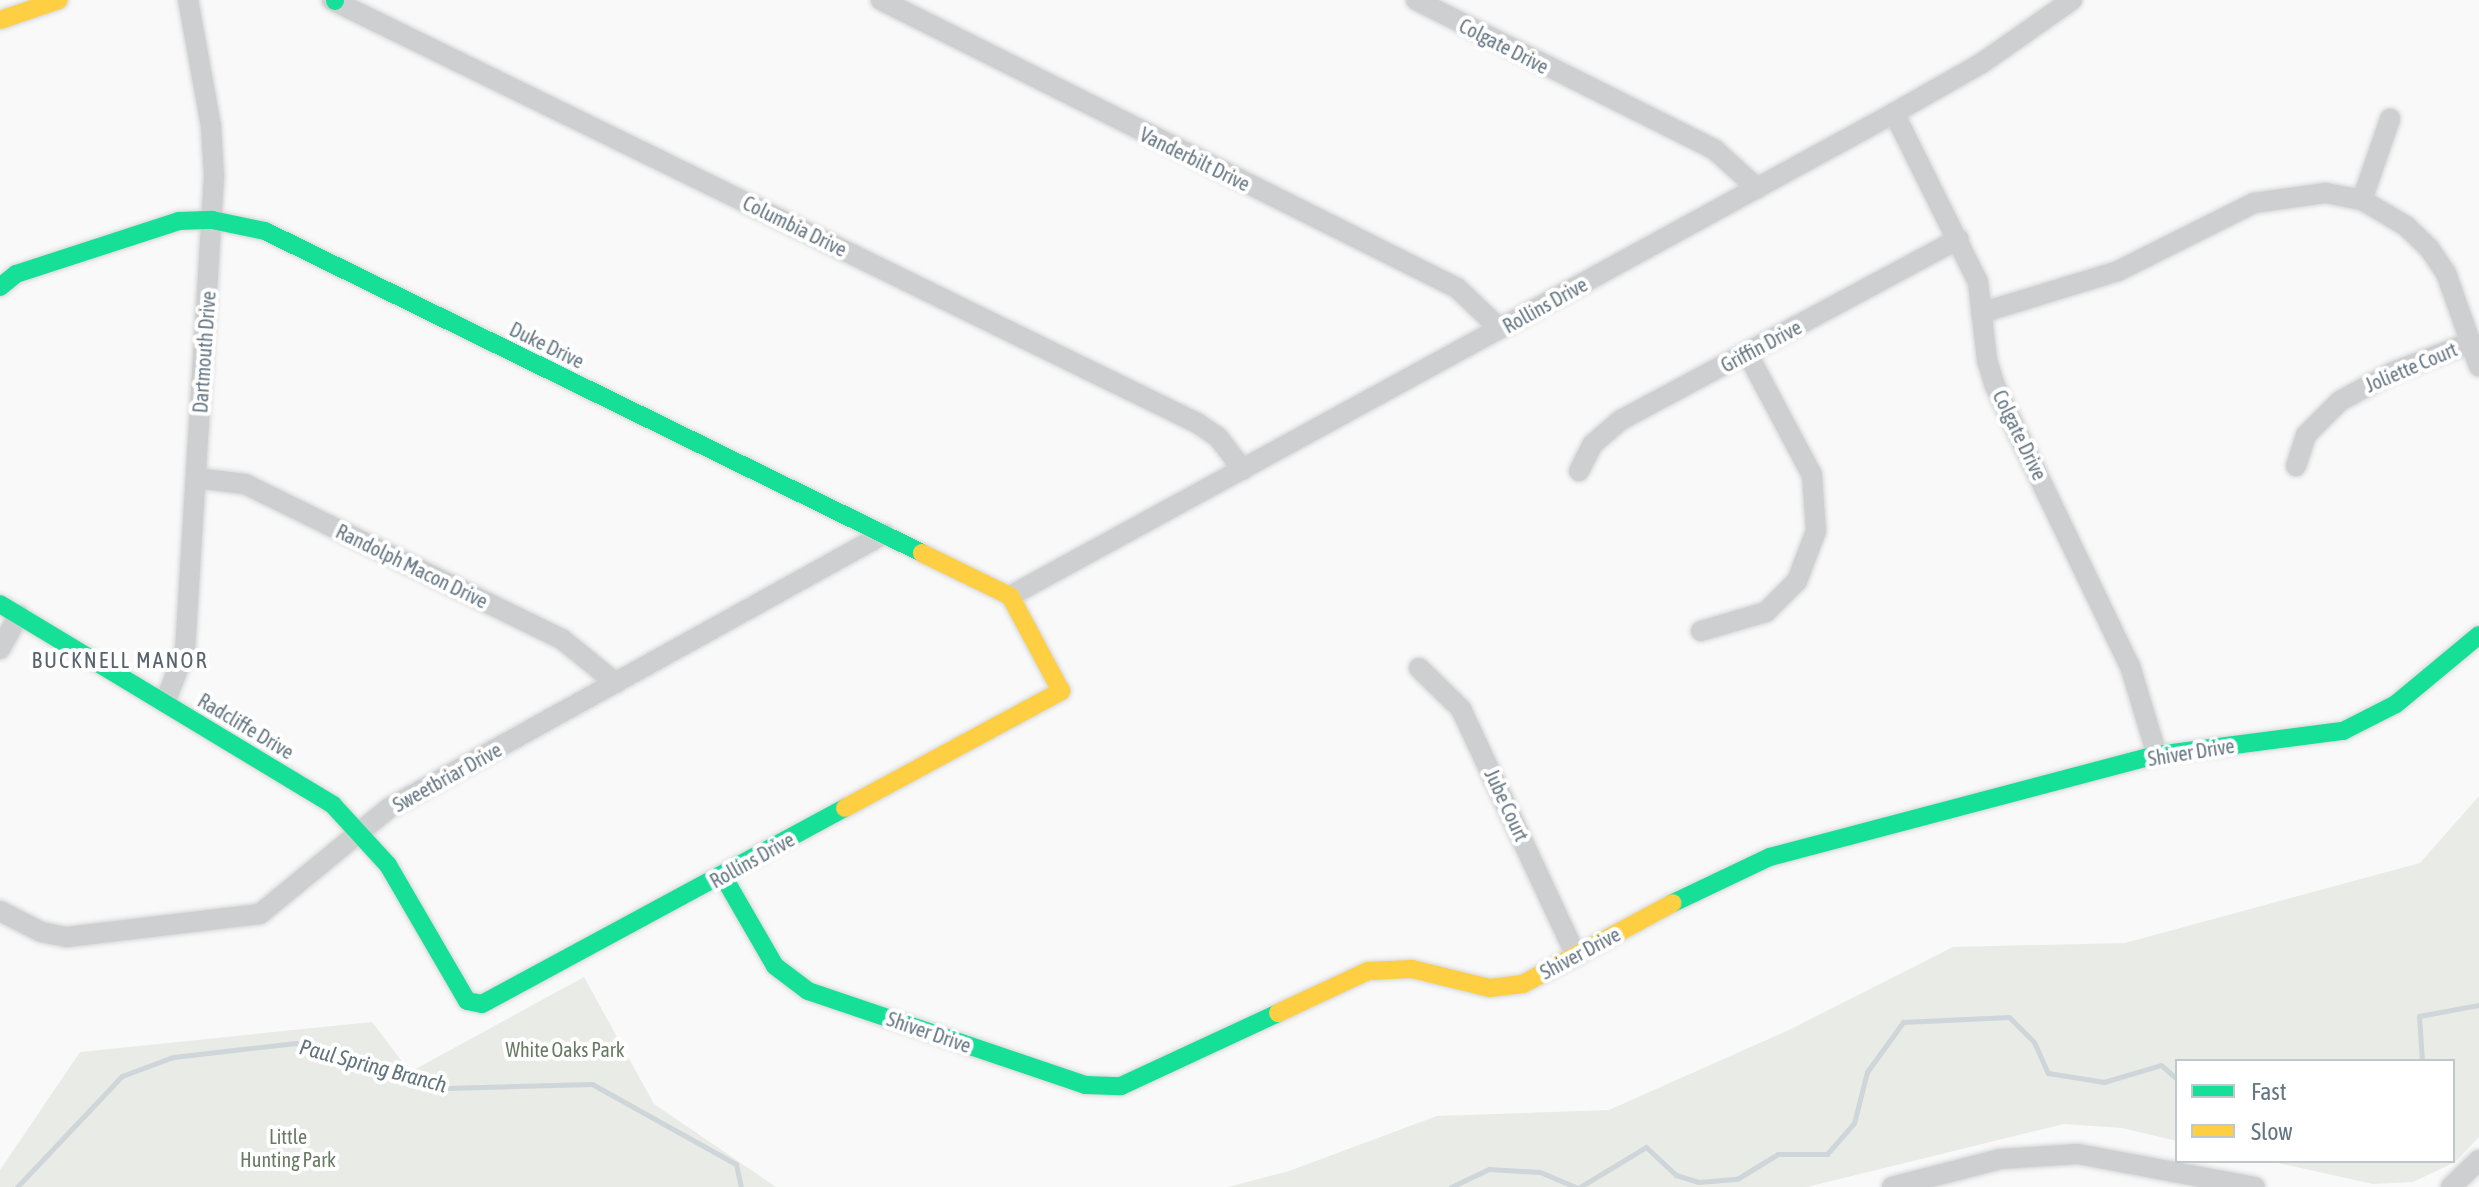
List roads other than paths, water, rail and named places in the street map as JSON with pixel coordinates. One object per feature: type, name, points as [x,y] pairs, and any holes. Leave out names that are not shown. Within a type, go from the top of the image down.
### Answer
[{"type":"street","points":[[0,20],[59,0]]},
{"type":"street","name":"Dartmouth Drive","points":[[165,702],[185,651],[212,220],[211,126],[188,0]]},
{"type":"street","name":"Columbia Drive","points":[[334,0],[1197,423],[1218,437],[1243,470]]},
{"type":"street","name":"Vanderbilt Drive","points":[[881,0],[1457,288],[1500,329]]},
{"type":"street","name":"Colgate Drive","points":[[1416,0],[1715,150],[1757,188]]},
{"type":"street","name":"Rollins Drive","points":[[426,932],[467,1001],[482,1004],[1061,691],[1010,596],[1894,113],[1982,63],[2072,0]]},
{"type":"street","name":"Colgate Drive","points":[[1894,113],[1978,282],[1995,386],[2125,654],[2157,755]]},
{"type":"street","points":[[2362,200],[2390,119]]},
{"type":"street","points":[[1981,313],[2118,271],[2269,198],[2326,193],[2362,200],[2406,226],[2429,248],[2446,273],[2479,366]]},
{"type":"street","name":"Duke Drive","points":[[0,287],[16,274],[149,228],[212,220],[265,231],[1010,596]]},
{"type":"street","name":"Griffin Drive","points":[[1579,471],[1593,444],[1613,425],[1959,239]]},
{"type":"street","name":"Joliette Court","points":[[2296,466],[2306,435],[2340,401],[2393,372],[2471,342]]},
{"type":"street","points":[[1701,631],[1766,612],[1797,581],[1816,531],[1812,475],[1747,353]]},
{"type":"street","name":"Randolph Macon Drive","points":[[196,478],[245,484],[411,565],[563,640],[616,683]]},
{"type":"street","name":"Sweetbriar Drive","points":[[0,911],[41,932],[67,937],[260,914],[389,808],[884,534]]},
{"type":"street","name":"Radcliffe Drive","points":[[0,604],[325,799],[388,865],[426,932]]},
{"type":"street","points":[[0,649],[19,615]]},
{"type":"street","name":"Shiver Drive","points":[[723,876],[775,966],[808,991],[1094,1087],[1136,1081],[1368,971],[1412,969],[1474,986],[1523,984],[1770,857],[2157,755],[2328,734],[2361,725],[2396,704],[2479,635]]},
{"type":"street","name":"Jube Court","points":[[1419,668],[1461,709],[1576,956]]},
{"type":"street","points":[[1892,1187],[2000,1159],[2078,1154],[2255,1187]]},
{"type":"street","points":[[2451,1187],[2479,1160]]},
{"type":"waterway","name":"Paul Spring Branch","points":[[2422,1059],[2419,1016],[2479,1005]]},
{"type":"waterway","name":"Paul Spring Branch","points":[[1580,1187],[1646,1147],[1676,1175],[1699,1182],[1737,1179],[1778,1154],[1827,1154],[1854,1123],[1867,1072],[1903,1022],[2009,1017],[2034,1042],[2048,1073],[2104,1082],[2161,1065],[2175,1077]]},
{"type":"waterway","name":"Paul Spring Branch","points":[[17,1187],[122,1076],[173,1057],[296,1043],[384,1065],[447,1088],[592,1084],[736,1164],[741,1187]]},
{"type":"waterway","name":"Paul Spring Branch","points":[[1451,1187],[1489,1169],[1540,1172],[1575,1187]]},
{"type":"district","name":"BUCKNELL MANOR","points":[[120,661]]},
{"type":"park label","name":"White Oaks Park","points":[[565,1049]]},
{"type":"park label","name":"Little Hunting Park","points":[[288,1148]]}]
